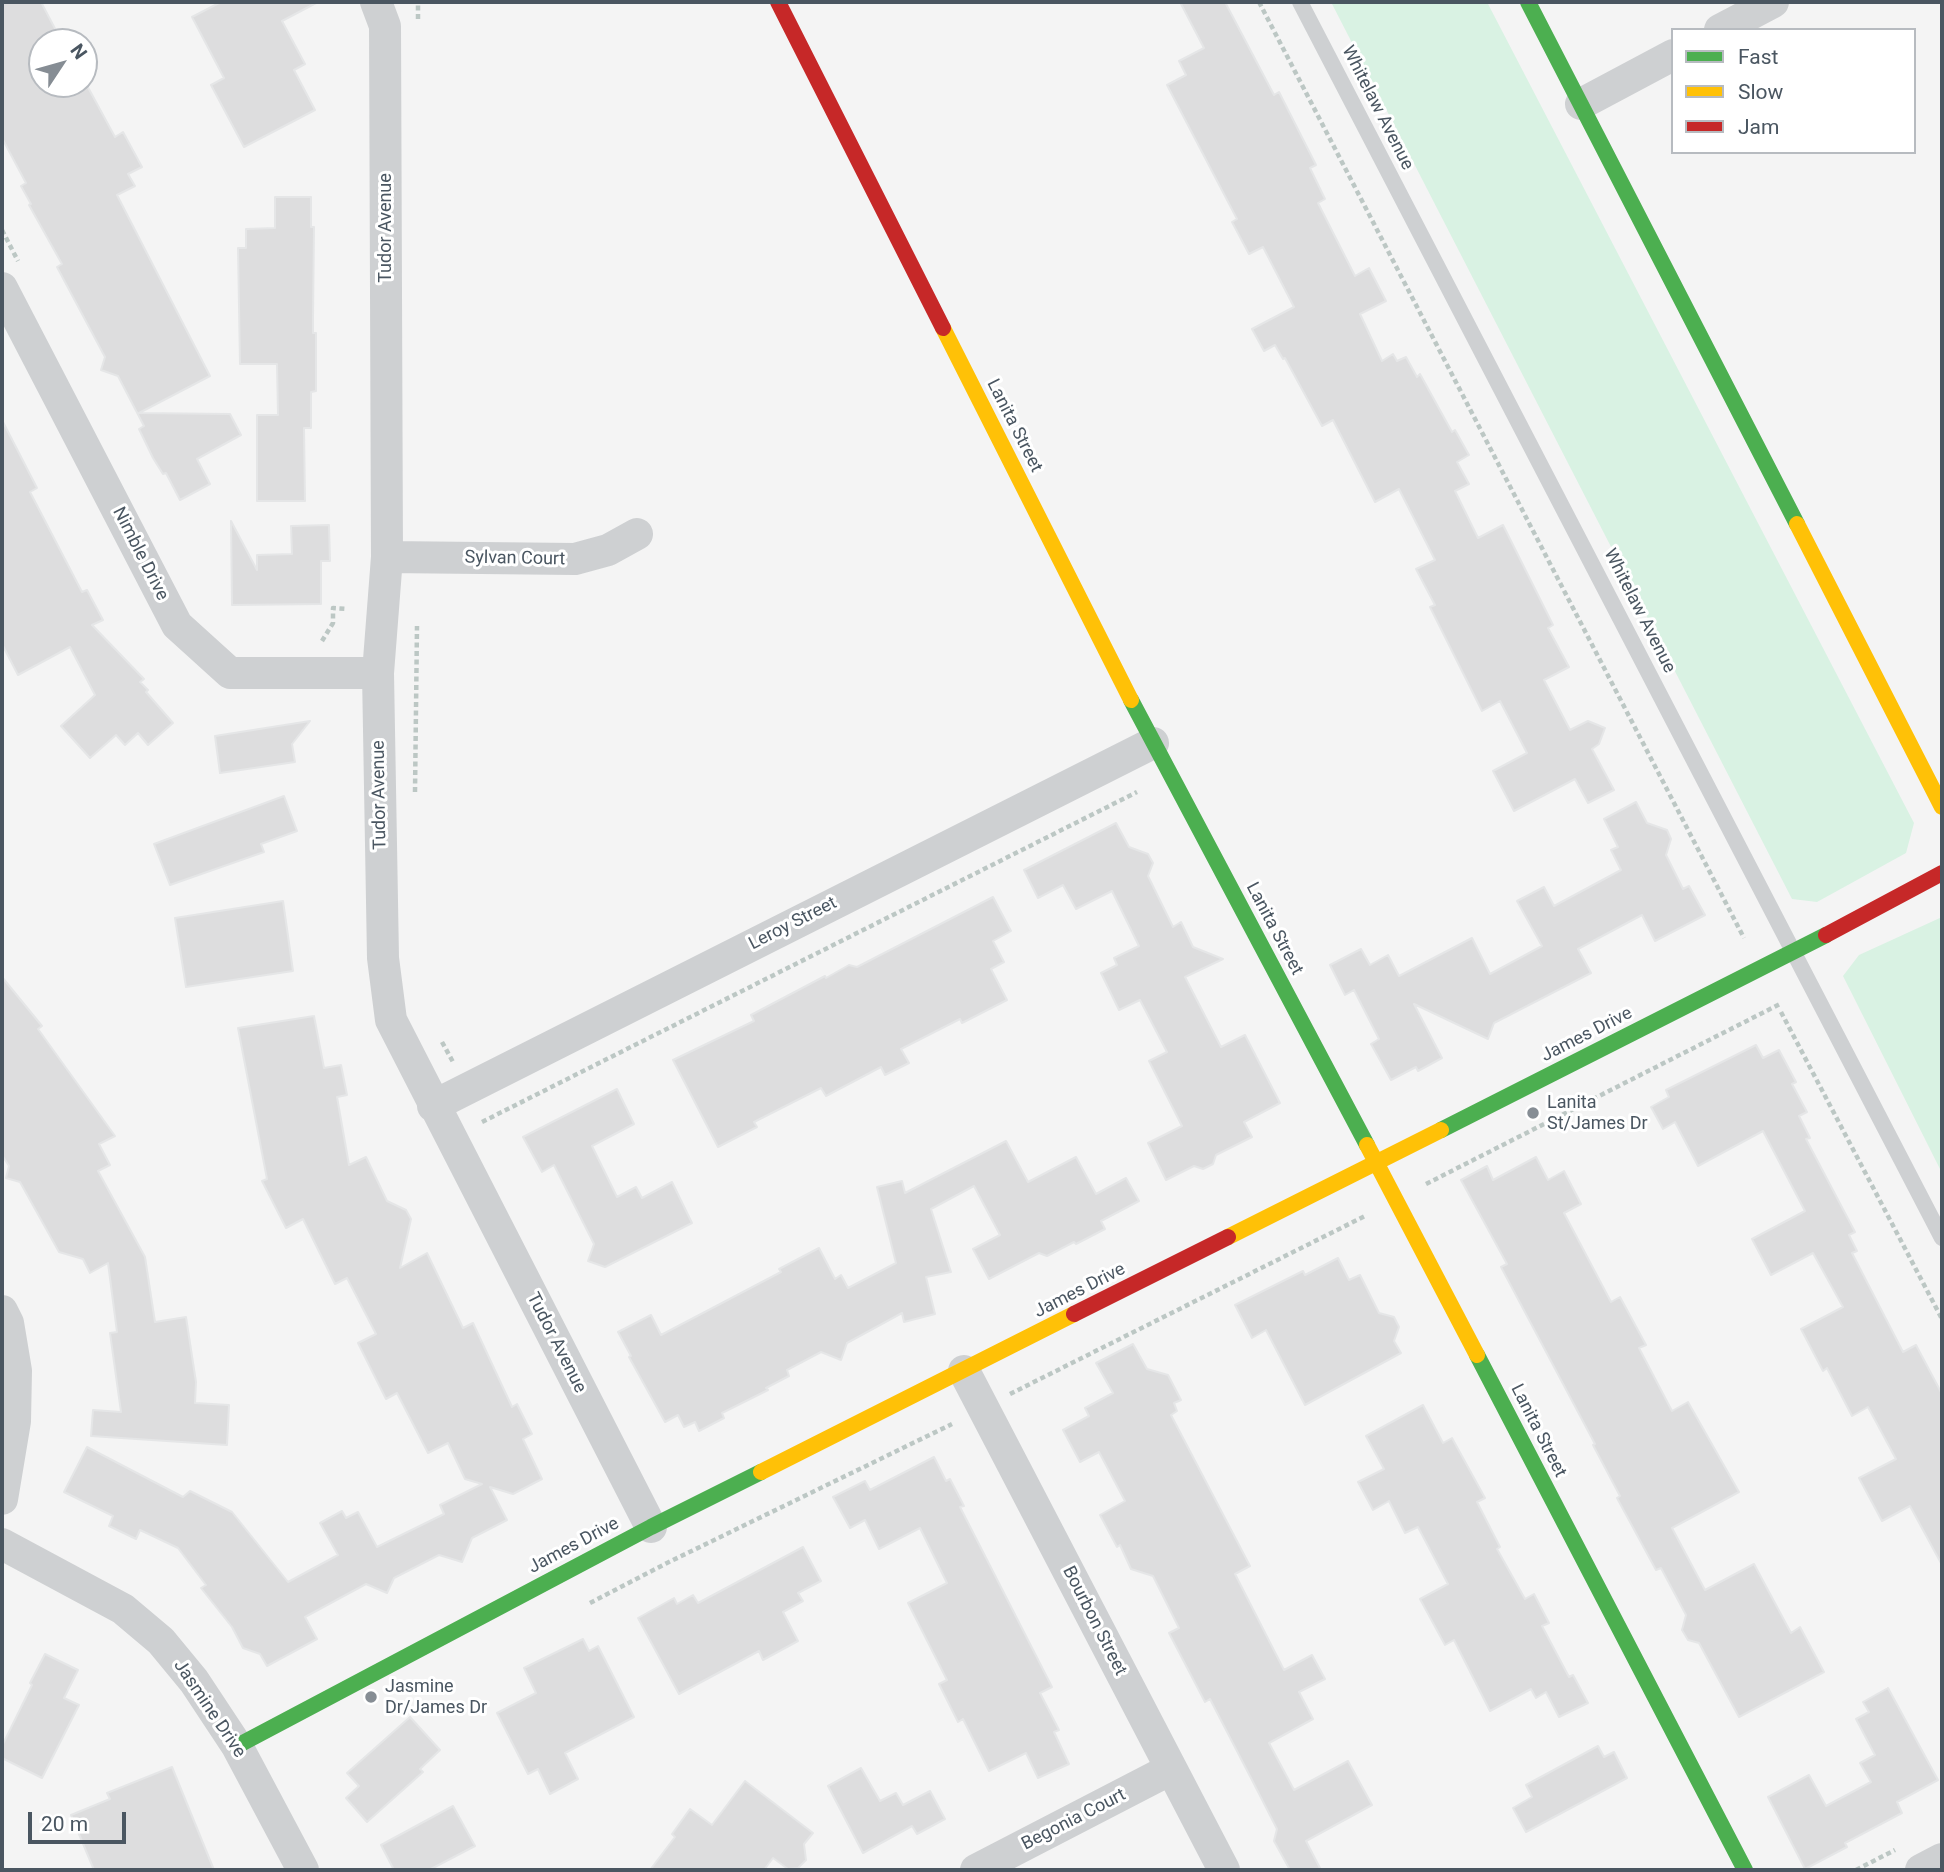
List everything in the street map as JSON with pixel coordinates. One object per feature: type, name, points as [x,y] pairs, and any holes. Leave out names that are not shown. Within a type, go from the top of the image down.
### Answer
[{"type":"street","name":"Tudor Avenue","points":[[376,2],[385,26],[387,557],[378,673],[383,958],[391,1020],[651,1527]]},
{"type":"street","name":"Lanita Street","points":[[778,2],[1153,743],[1377,1163],[1745,1870]]},
{"type":"street","points":[[1528,2],[1942,807]]},
{"type":"street","points":[[1724,28],[1773,2]]},
{"type":"street","points":[[1581,104],[1671,56]]},
{"type":"street","name":"Nimble Drive","points":[[11,277],[177,625],[230,673],[378,673]]},
{"type":"street","name":"Sylvan Court","points":[[387,557],[575,559],[608,550],[637,534]]},
{"type":"street","name":"Leroy Street","points":[[433,1106],[1153,743]]},
{"type":"street","name":"James Drive","points":[[237,1746],[651,1527],[1795,952],[1942,873]]},
{"type":"street","points":[[2,1311],[8,1323],[16,1371],[15,1421],[2,1499]]},
{"type":"street","name":"Bourbon Street","points":[[964,1371],[1224,1870]]},
{"type":"street","name":"Jasmine Drive","points":[[2,1544],[123,1609],[161,1642],[194,1681],[237,1746],[303,1870]]},
{"type":"street","name":"Begonia Court","points":[[976,1870],[1171,1769]]},
{"type":"street","points":[[1921,1870],[1942,1859]]},
{"type":"lane","name":"Whitelaw Avenue","points":[[1300,2],[1942,1238]]},
{"type":"path","points":[[1259,2],[1744,939]]},
{"type":"path","points":[[2,230],[11,277]]},
{"type":"path","points":[[309,641],[322,641],[333,623],[332,608],[347,609]]},
{"type":"path","points":[[415,803],[417,614]]},
{"type":"path","points":[[482,1122],[1137,792]]},
{"type":"path","points":[[1415,1189],[1780,1004]]},
{"type":"path","points":[[1782,1012],[1942,1319]]},
{"type":"path","points":[[437,1033],[455,1066]]},
{"type":"path","points":[[1010,1394],[1365,1216]]},
{"type":"path","points":[[667,1563],[952,1424]]},
{"type":"green space","points":[[1331,2],[1487,2],[1914,823],[1906,853],[1817,902],[1792,899]]},
{"type":"green space","points":[[1942,917],[1942,1173],[1843,976],[1859,955]]},
{"type":"building","points":[[2,2],[41,2],[55,28],[28,28],[28,98],[94,98],[115,137],[123,132],[142,167],[128,174],[135,186],[117,195],[210,376],[139,413],[230,414],[241,435],[197,459],[210,484],[180,500],[166,473],[163,474],[153,458],[139,429],[144,426],[118,376],[101,370],[105,357],[57,267],[62,264],[29,205],[31,204],[21,186],[26,183],[2,138]]},
{"type":"building","points":[[221,2],[318,2],[282,21],[305,64],[294,70],[315,110],[244,147],[211,85],[224,78],[192,17]]},
{"type":"building","points":[[1180,2],[1225,2],[1274,95],[1279,92],[1316,165],[1310,168],[1325,199],[1318,203],[1355,276],[1369,268],[1386,301],[1360,314],[1382,361],[1393,354],[1397,361],[1406,357],[1417,377],[1420,374],[1452,432],[1455,430],[1469,455],[1457,462],[1469,484],[1455,491],[1478,538],[1503,525],[1553,625],[1548,628],[1569,667],[1544,680],[1570,730],[1588,721],[1605,728],[1599,744],[1592,749],[1614,790],[1588,803],[1575,779],[1514,811],[1493,771],[1527,753],[1500,701],[1482,711],[1430,607],[1435,605],[1416,569],[1435,560],[1399,489],[1375,502],[1333,420],[1322,426],[1285,358],[1283,359],[1275,345],[1264,351],[1252,329],[1294,307],[1263,247],[1249,254],[1232,222],[1237,219],[1167,85],[1186,75],[1179,61],[1204,48]]},
{"type":"building","points":[[275,197],[311,197],[311,227],[314,227],[313,333],[316,333],[316,391],[311,392],[311,428],[304,428],[305,501],[257,501],[257,415],[278,415],[277,364],[240,364],[238,248],[246,248],[246,229],[275,228]]},
{"type":"building","points":[[2,420],[37,488],[30,492],[82,592],[87,590],[103,620],[92,625],[144,679],[140,682],[148,690],[146,692],[173,723],[148,745],[138,733],[125,745],[116,735],[90,758],[61,726],[95,695],[70,647],[18,675],[2,644]]},
{"type":"building","points":[[231,521],[257,570],[257,555],[292,554],[291,526],[329,525],[330,561],[321,561],[321,604],[232,605]]},
{"type":"building","points":[[310,721],[292,744],[295,762],[220,773],[215,736]]},
{"type":"building","points":[[284,796],[297,831],[261,844],[264,852],[170,885],[154,844]]},
{"type":"building","points":[[1636,802],[1647,823],[1667,830],[1671,839],[1666,855],[1683,889],[1689,886],[1705,915],[1655,941],[1642,915],[1578,949],[1591,973],[1494,1023],[1488,1039],[1414,1004],[1442,1058],[1418,1071],[1416,1067],[1391,1080],[1371,1044],[1379,1039],[1354,990],[1345,995],[1330,965],[1361,949],[1370,965],[1388,955],[1399,976],[1472,938],[1490,974],[1542,946],[1517,901],[1544,887],[1554,906],[1621,870],[1611,850],[1618,847],[1604,819]]},
{"type":"building","points":[[1116,823],[1129,847],[1148,854],[1153,863],[1148,876],[1173,927],[1181,922],[1193,947],[1223,959],[1185,977],[1221,1047],[1245,1035],[1280,1103],[1244,1122],[1252,1137],[1216,1155],[1213,1164],[1203,1169],[1194,1166],[1166,1180],[1148,1143],[1182,1126],[1149,1061],[1167,1052],[1140,1000],[1119,1010],[1101,973],[1117,965],[1114,958],[1139,946],[1112,891],[1076,909],[1063,885],[1038,898],[1024,870]]},
{"type":"building","points":[[993,897],[1011,931],[993,941],[1004,962],[991,969],[1007,1000],[962,1023],[960,1019],[901,1049],[909,1063],[885,1075],[881,1067],[826,1096],[821,1088],[754,1122],[757,1127],[718,1147],[673,1060],[754,1021],[751,1015],[825,976],[826,978],[849,965],[857,967]]},
{"type":"building","points":[[283,901],[293,971],[186,987],[175,918]]},
{"type":"building","points":[[2,977],[42,1026],[38,1029],[115,1136],[99,1144],[110,1165],[98,1171],[145,1257],[155,1322],[186,1317],[196,1382],[195,1403],[229,1405],[227,1445],[91,1436],[93,1410],[121,1412],[110,1333],[117,1332],[108,1263],[90,1273],[83,1259],[59,1252],[20,1182],[6,1178],[9,1166],[2,1155]]},
{"type":"building","points":[[314,1016],[324,1068],[341,1065],[347,1095],[337,1097],[349,1165],[366,1157],[387,1201],[406,1210],[411,1219],[400,1268],[427,1253],[463,1328],[473,1323],[512,1407],[517,1404],[532,1434],[523,1439],[542,1479],[513,1494],[490,1487],[507,1520],[472,1538],[462,1562],[439,1555],[394,1578],[387,1593],[366,1584],[305,1617],[317,1639],[267,1666],[260,1654],[243,1648],[232,1627],[201,1588],[206,1585],[178,1548],[140,1530],[136,1539],[109,1526],[113,1516],[64,1492],[87,1447],[183,1497],[190,1491],[232,1512],[288,1582],[338,1555],[320,1523],[342,1511],[346,1518],[358,1512],[377,1547],[444,1514],[440,1505],[482,1484],[465,1479],[448,1443],[428,1453],[397,1393],[386,1399],[358,1343],[376,1334],[347,1278],[335,1284],[303,1219],[286,1228],[262,1181],[267,1179],[238,1028]]},
{"type":"building","points":[[1756,1045],[1763,1058],[1779,1050],[1796,1082],[1792,1084],[1807,1112],[1799,1116],[1810,1138],[1806,1139],[1855,1232],[1849,1235],[1857,1251],[1852,1253],[1903,1352],[1916,1345],[1942,1394],[1942,1565],[1910,1506],[1882,1521],[1859,1478],[1896,1459],[1868,1407],[1852,1416],[1827,1368],[1823,1371],[1801,1329],[1843,1307],[1813,1253],[1771,1275],[1752,1239],[1805,1211],[1763,1131],[1698,1166],[1675,1122],[1663,1129],[1651,1107],[1669,1097],[1666,1090]]},
{"type":"building","points":[[617,1089],[634,1124],[592,1146],[617,1197],[636,1187],[642,1198],[672,1182],[692,1223],[605,1267],[588,1261],[594,1244],[554,1165],[542,1172],[523,1137]]},
{"type":"building","points":[[1006,1141],[1028,1182],[1076,1157],[1096,1194],[1126,1178],[1139,1201],[1101,1221],[1105,1229],[1047,1256],[1039,1253],[989,1279],[973,1249],[1000,1235],[974,1186],[931,1209],[951,1272],[926,1277],[935,1314],[904,1322],[902,1313],[847,1343],[841,1360],[821,1352],[787,1370],[789,1376],[766,1388],[768,1390],[722,1413],[724,1418],[699,1431],[695,1422],[684,1427],[678,1415],[665,1422],[618,1332],[651,1315],[661,1335],[781,1272],[779,1269],[819,1248],[835,1279],[841,1275],[848,1288],[896,1263],[877,1187],[902,1181],[905,1193]]},
{"type":"building","points":[[1536,1157],[1548,1180],[1564,1171],[1581,1204],[1564,1213],[1611,1302],[1620,1297],[1646,1345],[1639,1348],[1672,1411],[1688,1402],[1739,1492],[1672,1528],[1705,1590],[1754,1564],[1791,1633],[1800,1627],[1824,1672],[1739,1717],[1699,1643],[1688,1640],[1682,1630],[1686,1615],[1661,1568],[1656,1570],[1617,1498],[1620,1496],[1593,1445],[1595,1444],[1501,1267],[1507,1264],[1461,1180],[1487,1166],[1493,1180]]},
{"type":"building","points":[[1338,1258],[1349,1280],[1360,1275],[1379,1313],[1394,1317],[1399,1327],[1394,1341],[1401,1353],[1305,1405],[1266,1330],[1252,1338],[1235,1305],[1303,1271],[1305,1275]]},
{"type":"building","points":[[1133,1344],[1147,1369],[1168,1375],[1181,1400],[1174,1403],[1177,1411],[1171,1415],[1250,1566],[1235,1574],[1284,1670],[1312,1655],[1325,1679],[1299,1692],[1313,1719],[1269,1743],[1294,1790],[1348,1761],[1372,1805],[1306,1841],[1321,1870],[1290,1870],[1274,1841],[1277,1829],[1252,1780],[1210,1699],[1205,1702],[1169,1633],[1179,1628],[1153,1576],[1131,1569],[1120,1545],[1117,1547],[1100,1515],[1125,1501],[1099,1452],[1080,1462],[1063,1430],[1089,1416],[1085,1408],[1113,1393],[1096,1363]]},
{"type":"building","points":[[1423,1405],[1443,1443],[1452,1438],[1485,1498],[1477,1502],[1500,1547],[1497,1549],[1525,1599],[1534,1594],[1549,1623],[1542,1626],[1569,1677],[1573,1675],[1588,1703],[1559,1717],[1546,1692],[1536,1698],[1531,1689],[1490,1711],[1454,1640],[1445,1645],[1420,1599],[1448,1584],[1418,1527],[1405,1533],[1389,1501],[1373,1510],[1358,1482],[1384,1469],[1366,1436]]},
{"type":"building","points":[[934,1457],[946,1481],[950,1479],[964,1506],[960,1507],[1052,1687],[1040,1693],[1059,1730],[1054,1732],[1069,1764],[1038,1778],[1026,1753],[989,1771],[963,1719],[958,1722],[939,1684],[947,1680],[908,1603],[947,1583],[920,1528],[879,1549],[865,1520],[850,1528],[833,1497],[865,1481],[870,1490]]},
{"type":"building","points":[[803,1547],[821,1581],[798,1593],[803,1601],[783,1612],[798,1641],[763,1660],[759,1651],[679,1694],[638,1618],[674,1598],[677,1604],[693,1595],[698,1603]]},
{"type":"building","points":[[583,1639],[589,1651],[598,1646],[634,1717],[565,1753],[578,1779],[550,1794],[538,1769],[528,1774],[497,1713],[536,1693],[524,1668]]},
{"type":"building","points":[[45,1654],[78,1670],[64,1698],[79,1705],[42,1778],[2,1758],[2,1746]]},
{"type":"building","points":[[1888,1688],[1938,1780],[1897,1802],[1902,1813],[1845,1843],[1847,1847],[1805,1869],[1768,1797],[1809,1775],[1826,1806],[1871,1782],[1860,1763],[1875,1755],[1856,1719],[1869,1712],[1863,1702]]},
{"type":"building","points":[[410,1717],[440,1750],[420,1769],[423,1772],[367,1822],[346,1798],[359,1786],[347,1773]]},
{"type":"building","points":[[1598,1746],[1604,1757],[1614,1752],[1627,1778],[1526,1832],[1513,1808],[1532,1797],[1526,1785]]},
{"type":"building","points":[[172,1767],[214,1870],[94,1870],[71,1815],[110,1799],[107,1793]]},
{"type":"building","points":[[861,1768],[880,1801],[896,1793],[903,1805],[930,1791],[945,1819],[917,1834],[912,1826],[863,1853],[828,1786]]},
{"type":"building","points":[[745,1781],[813,1833],[804,1844],[806,1860],[798,1868],[788,1869],[773,1858],[764,1870],[650,1870],[675,1837],[672,1834],[690,1809],[712,1825]]},
{"type":"building","points":[[453,1806],[475,1846],[429,1870],[394,1870],[381,1845]]},
{"type":"traffic: fast","points":[[1528,2],[1797,524]]},
{"type":"traffic: fast","points":[[1131,700],[1367,1145]]},
{"type":"traffic: fast","points":[[1441,1130],[1826,935]]},
{"type":"traffic: fast","points":[[1477,1355],[1745,1870]]},
{"type":"traffic: fast","points":[[237,1746],[651,1527],[761,1472]]},
{"type":"traffic: slow","points":[[943,328],[1131,700]]},
{"type":"traffic: slow","points":[[1797,524],[1942,807]]},
{"type":"traffic: slow","points":[[1228,1237],[1441,1130]]},
{"type":"traffic: slow","points":[[1367,1145],[1477,1355]]},
{"type":"traffic: slow","points":[[761,1472],[1074,1314]]},
{"type":"traffic: jam","points":[[778,2],[943,328]]},
{"type":"traffic: jam","points":[[1826,935],[1942,873]]},
{"type":"traffic: jam","points":[[1074,1314],[1228,1237]]},
{"type":"place","name":"Lanita St/James Dr","points":[[1533,1113]]},
{"type":"place","name":"Jasmine Dr/James Dr","points":[[371,1697]]}]
